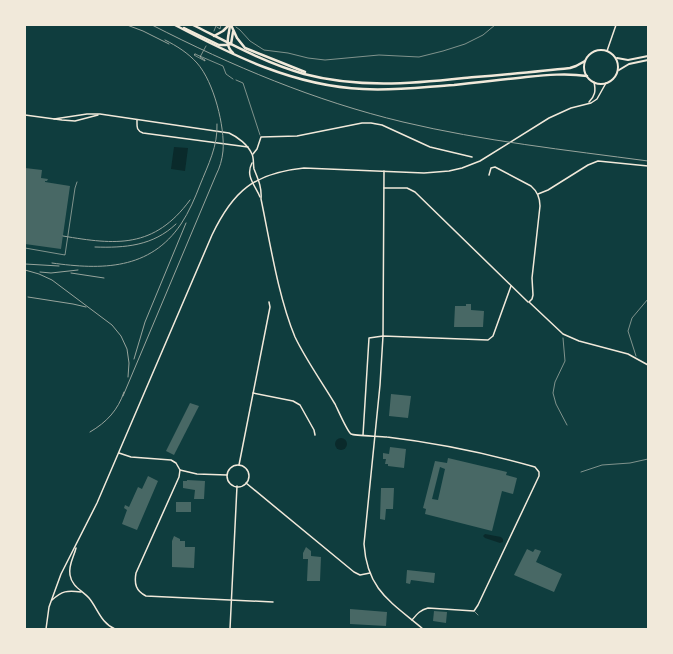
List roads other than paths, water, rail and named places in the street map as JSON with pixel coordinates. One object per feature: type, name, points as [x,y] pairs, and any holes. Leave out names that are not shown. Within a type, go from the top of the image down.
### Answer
[{"type":"highway","points":[[174,25],[237,56],[278,73],[325,85],[363,89],[410,89],[547,75],[587,76]]},
{"type":"highway","points":[[178,25],[219,44],[228,44]]},
{"type":"highway","points":[[193,25],[228,44],[271,63],[316,77],[363,84],[409,84],[564,68],[576,66],[585,61]]},
{"type":"highway","points":[[231,26],[228,44],[231,52],[237,56]]},
{"type":"highway","points":[[228,44],[233,37],[231,26]]},
{"type":"highway","points":[[214,36],[231,26]]},
{"type":"highway","points":[[231,26],[241,44],[248,49],[316,77]]},
{"type":"main road","points":[[617,58],[619,70],[615,79],[606,84],[602,84],[594,82],[587,76],[584,69],[585,61],[591,53],[596,51],[607,51],[617,58],[628,60],[648,56]]},
{"type":"main road","points":[[619,70],[629,64],[648,60]]},
{"type":"street","points":[[607,51],[616,25]]},
{"type":"street","points":[[587,103],[594,95],[594,82]]},
{"type":"street","points":[[46,629],[51,601],[61,574],[96,504],[219,219],[234,198],[258,179],[285,170],[304,168],[424,173],[449,171],[475,163],[548,118],[597,99],[606,84]]},
{"type":"street","points":[[54,119],[87,114],[100,114],[229,133],[240,139],[248,147],[252,155],[252,163],[261,186],[261,199],[282,294],[296,336],[338,409],[349,432],[354,435],[376,436],[450,446],[535,468],[539,472],[539,476],[521,517],[474,611],[423,609],[412,620]]},
{"type":"street","points":[[25,115],[75,121],[100,114]]},
{"type":"street","points":[[137,120],[138,131],[143,133],[248,147]]},
{"type":"street","points":[[252,155],[257,149],[261,137],[298,136],[362,123],[375,123],[430,147],[472,158]]},
{"type":"street","points":[[538,194],[546,191],[588,165],[598,161],[648,166]]},
{"type":"street","points":[[252,163],[249,170],[252,184],[261,199]]},
{"type":"street","points":[[489,174],[492,168],[495,167],[531,186],[538,194],[540,206],[532,273],[533,294],[532,299],[528,302]]},
{"type":"street","points":[[384,171],[383,336],[376,436],[364,544],[365,555],[370,573],[381,593],[423,629]]},
{"type":"street","points":[[384,188],[407,188],[415,192],[511,286],[563,334],[579,341],[628,354],[648,365]]},
{"type":"street","points":[[363,435],[369,338],[383,336],[491,339],[511,286]]},
{"type":"street","points":[[239,465],[270,307],[269,302]]},
{"type":"street","points":[[253,393],[293,401],[300,405],[314,430],[315,435]]},
{"type":"street","points":[[118,453],[131,457],[171,460],[176,462],[180,470],[179,477],[136,573],[135,582],[138,591],[146,596],[273,602]]},
{"type":"street","points":[[239,465],[246,468],[248,472],[248,480],[243,485],[237,486],[229,482],[227,475],[231,467],[239,465]]},
{"type":"street","points":[[180,470],[197,474],[227,475]]},
{"type":"street","points":[[246,483],[354,572],[360,575],[370,573]]},
{"type":"street","points":[[230,629],[237,486]]},
{"type":"street","points":[[76,545],[71,564],[70,573],[72,581],[81,592],[88,597],[109,626],[115,629]]},
{"type":"street","points":[[51,601],[59,593],[73,591],[81,592]]},
{"type":"lane","points":[[236,80],[243,83],[261,137]]},
{"type":"lane","points":[[25,248],[65,255],[77,182]]},
{"type":"lane","points":[[474,611],[478,615]]},
{"type":"water","points":[[174,147],[188,148],[185,171],[171,169]]},
{"type":"water","points":[[343,438],[346,439],[346,449],[339,450],[336,449],[335,442],[336,439]]},
{"type":"water","points":[[485,534],[501,537],[503,542],[500,543],[485,538],[483,536]]},
{"type":"railway","points":[[127,25],[169,44]]},
{"type":"railway","points":[[152,25],[274,81],[338,104],[370,113],[403,122],[464,135],[648,161]]},
{"type":"railway","points":[[123,396],[219,169],[223,151],[220,118],[209,81],[194,59],[165,40]]},
{"type":"railway","points":[[52,263],[89,266],[107,266],[124,263],[140,258],[155,250],[169,239],[181,224],[196,195],[214,148],[217,124]]},
{"type":"railway","points":[[63,236],[100,241],[133,240],[162,228],[176,216],[190,200]]},
{"type":"railway","points":[[134,359],[145,322],[186,223]]},
{"type":"railway","points":[[95,247],[117,247],[138,244],[158,237],[176,224]]},
{"type":"railway","points":[[25,264],[59,266]]},
{"type":"railway","points":[[25,270],[52,280],[112,325],[121,336],[127,349],[129,363],[128,377]]},
{"type":"railway","points":[[40,272],[51,273],[78,270]]},
{"type":"railway","points":[[71,273],[104,278]]},
{"type":"railway","points":[[28,297],[86,307]]},
{"type":"railway","points":[[90,432],[107,420],[119,404],[124,392]]}]
